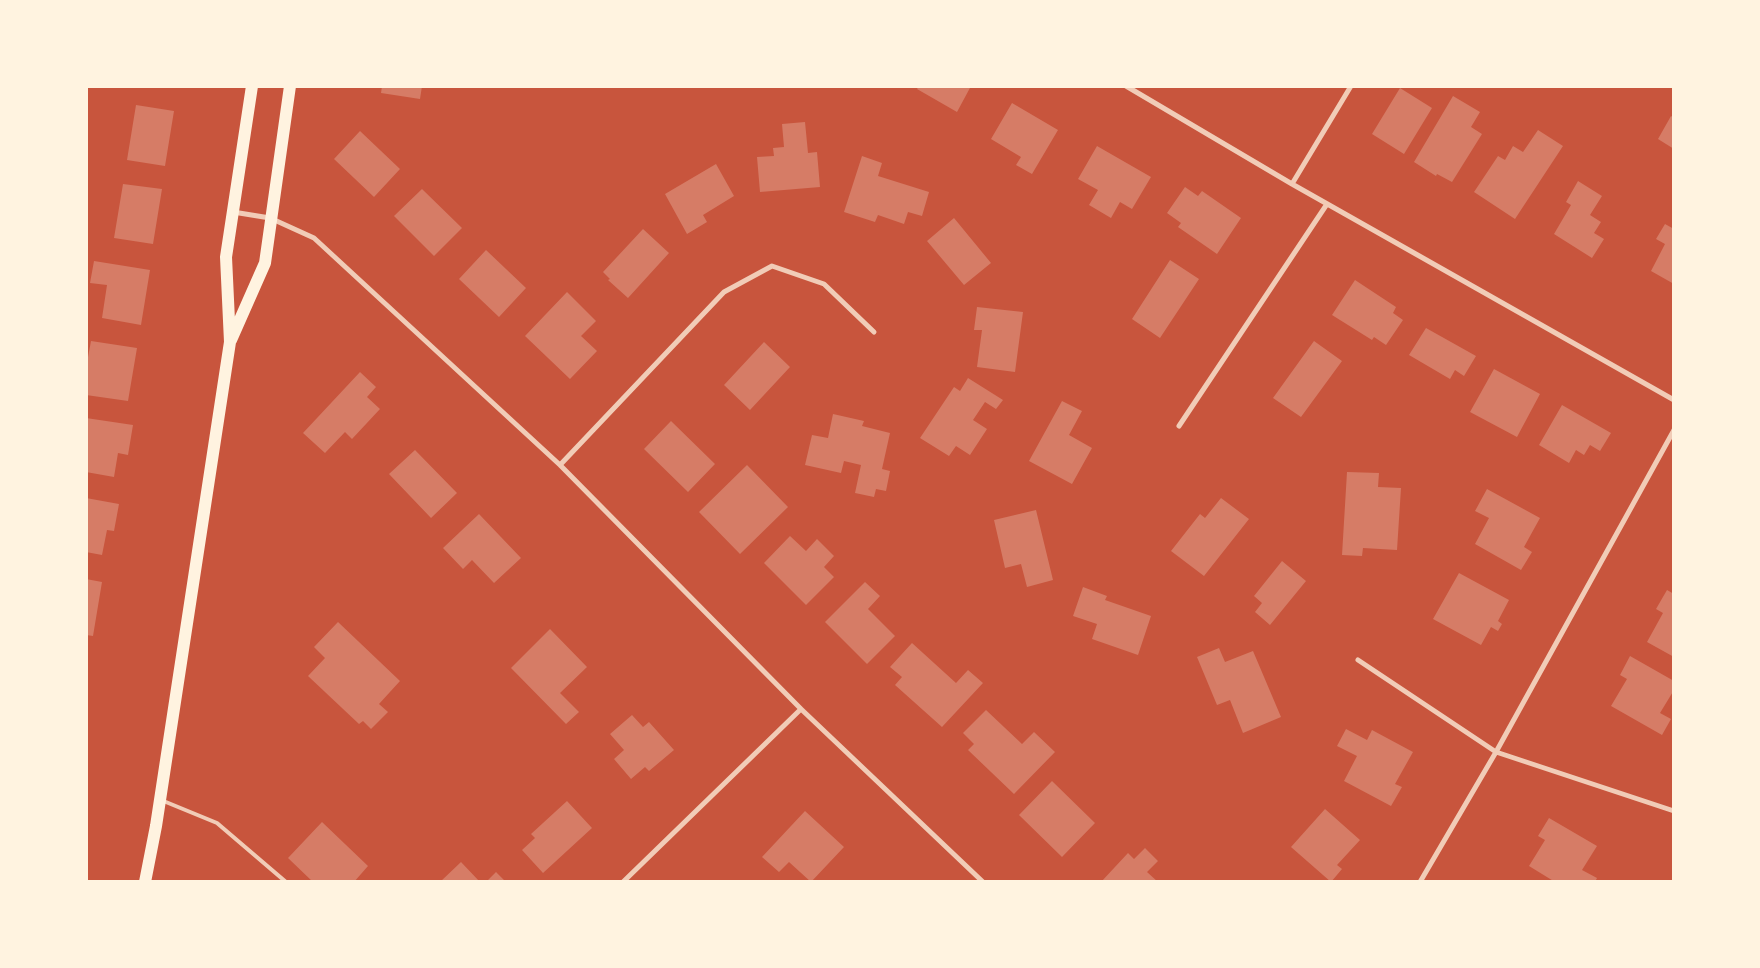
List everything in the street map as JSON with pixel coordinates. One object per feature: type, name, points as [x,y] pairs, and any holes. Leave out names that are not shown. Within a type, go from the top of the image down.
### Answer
[{"type":"main road","points":[[145,882],[156,826],[230,342],[226,257],[252,86]]},
{"type":"main road","points":[[230,342],[265,262],[290,86]]},
{"type":"street","points":[[1126,86],[1292,184],[1674,400]]},
{"type":"street","points":[[1292,184],[1351,86]]},
{"type":"street","points":[[1179,426],[1327,204]]},
{"type":"street","points":[[233,212],[270,218],[314,238],[560,466],[801,709],[983,882]]},
{"type":"street","points":[[560,466],[724,292],[772,266],[824,284],[874,332]]},
{"type":"street","points":[[1420,882],[1496,752],[1674,430]]},
{"type":"street","points":[[1358,660],[1496,752],[1674,810]]},
{"type":"street","points":[[623,882],[801,709]]},
{"type":"lane","points":[[159,799],[217,823],[286,882]]},
{"type":"building","points":[[382,86],[422,86],[420,99],[381,93]]},
{"type":"building","points":[[919,86],[971,86],[957,112],[917,89]]},
{"type":"building","points":[[1400,88],[1432,108],[1404,154],[1372,134]]},
{"type":"building","points":[[1453,96],[1480,112],[1471,127],[1482,134],[1452,182],[1437,174],[1436,176],[1414,162]]},
{"type":"building","points":[[1012,103],[1058,130],[1032,174],[1016,165],[1021,157],[991,139]]},
{"type":"building","points":[[136,105],[174,111],[165,166],[127,160]]},
{"type":"building","points":[[1671,116],[1674,118],[1674,149],[1658,139]]},
{"type":"building","points":[[805,122],[808,153],[817,152],[820,187],[760,192],[757,157],[774,156],[773,148],[784,147],[782,124]]},
{"type":"building","points":[[1538,130],[1563,146],[1515,219],[1474,192],[1498,156],[1505,160],[1513,146],[1523,152]]},
{"type":"building","points":[[360,131],[400,169],[374,197],[334,159]]},
{"type":"building","points":[[1097,146],[1151,177],[1132,209],[1120,202],[1111,218],[1089,205],[1098,190],[1078,179]]},
{"type":"building","points":[[862,156],[882,163],[878,176],[929,192],[922,216],[908,212],[904,224],[878,215],[875,222],[844,212]]},
{"type":"building","points":[[716,164],[734,196],[703,215],[707,222],[687,234],[665,194]]},
{"type":"building","points":[[1578,181],[1602,196],[1590,215],[1601,222],[1594,233],[1604,239],[1592,258],[1554,234],[1571,205],[1566,202]]},
{"type":"building","points":[[123,184],[162,189],[153,244],[114,238]]},
{"type":"building","points":[[1185,187],[1198,196],[1202,191],[1241,218],[1217,254],[1178,227],[1181,223],[1167,213]]},
{"type":"building","points":[[422,189],[462,228],[434,256],[394,216]]},
{"type":"building","points":[[954,218],[991,263],[964,285],[927,241]]},
{"type":"building","points":[[1665,224],[1674,229],[1674,284],[1651,271],[1665,244],[1656,239]]},
{"type":"building","points":[[643,229],[669,253],[628,298],[608,280],[610,279],[603,272]]},
{"type":"building","points":[[486,250],[526,288],[499,317],[459,279]]},
{"type":"building","points":[[1170,260],[1199,279],[1160,338],[1132,319]]},
{"type":"building","points":[[94,261],[150,270],[141,325],[102,318],[107,285],[90,283]]},
{"type":"building","points":[[1355,280],[1396,307],[1393,313],[1403,320],[1386,345],[1374,337],[1372,340],[1332,315]]},
{"type":"building","points":[[567,292],[596,321],[581,336],[597,351],[570,379],[525,336]]},
{"type":"building","points":[[977,307],[1023,312],[1015,372],[977,367],[982,330],[974,330]]},
{"type":"building","points":[[1426,328],[1476,356],[1464,376],[1455,370],[1450,379],[1409,355]]},
{"type":"building","points":[[91,341],[137,348],[128,401],[86,395],[86,368]]},
{"type":"building","points":[[1314,341],[1342,361],[1301,417],[1273,398]]},
{"type":"building","points":[[764,342],[790,367],[750,410],[724,385]]},
{"type":"building","points":[[1494,369],[1540,394],[1517,437],[1470,412]]},
{"type":"building","points":[[360,372],[376,387],[367,397],[380,409],[352,439],[345,432],[325,453],[303,433]]},
{"type":"building","points":[[968,378],[1003,400],[996,409],[985,402],[973,420],[987,429],[970,455],[956,446],[949,456],[920,438],[954,387],[960,391]]},
{"type":"building","points":[[1062,401],[1082,411],[1069,435],[1092,448],[1072,484],[1029,461]]},
{"type":"building","points":[[1562,405],[1611,433],[1600,451],[1590,445],[1584,455],[1576,450],[1569,463],[1539,445]]},
{"type":"building","points":[[833,414],[864,421],[862,426],[890,433],[882,469],[890,471],[886,491],[876,489],[874,497],[855,493],[861,465],[844,461],[841,473],[805,465],[812,435],[828,438]]},
{"type":"building","points":[[86,418],[133,425],[128,455],[118,453],[114,477],[86,472]]},
{"type":"building","points":[[671,421],[715,464],[688,492],[644,449]]},
{"type":"building","points":[[415,450],[457,493],[431,518],[389,474]]},
{"type":"building","points":[[747,465],[788,507],[740,554],[699,512]]},
{"type":"building","points":[[1347,472],[1379,473],[1378,487],[1401,488],[1397,550],[1363,548],[1362,556],[1342,555]]},
{"type":"building","points":[[1487,489],[1540,518],[1524,547],[1532,552],[1521,570],[1475,544],[1489,518],[1475,511]]},
{"type":"building","points":[[86,498],[119,504],[114,531],[107,530],[102,555],[86,552]]},
{"type":"building","points":[[1221,498],[1249,519],[1204,576],[1171,551],[1200,514],[1205,518]]},
{"type":"building","points":[[1036,510],[1053,580],[1027,587],[1021,564],[1005,568],[994,520]]},
{"type":"building","points":[[479,514],[521,558],[494,583],[472,560],[463,569],[443,548]]},
{"type":"building","points":[[790,536],[806,551],[817,539],[834,556],[824,567],[834,577],[806,605],[764,563]]},
{"type":"building","points":[[1282,561],[1306,581],[1270,625],[1255,612],[1262,603],[1254,596]]},
{"type":"building","points":[[1459,573],[1509,600],[1498,621],[1502,624],[1498,631],[1491,627],[1481,645],[1433,619]]},
{"type":"building","points":[[86,579],[102,582],[93,636],[86,635]]},
{"type":"building","points":[[865,582],[880,596],[868,609],[895,636],[867,664],[825,622]]},
{"type":"building","points":[[1083,587],[1107,596],[1105,600],[1151,616],[1138,655],[1092,639],[1097,624],[1073,616]]},
{"type":"building","points":[[1667,590],[1674,594],[1674,657],[1647,642],[1663,613],[1656,609]]},
{"type":"building","points":[[338,622],[400,681],[379,704],[388,712],[371,729],[363,721],[359,724],[308,676],[325,658],[314,647]]},
{"type":"building","points":[[550,629],[587,667],[560,693],[579,712],[566,724],[511,668]]},
{"type":"building","points":[[912,643],[956,683],[968,670],[983,683],[942,727],[895,685],[902,677],[890,667]]},
{"type":"building","points":[[1219,648],[1225,662],[1253,651],[1281,717],[1243,733],[1230,700],[1217,705],[1197,657]]},
{"type":"building","points":[[1630,656],[1674,681],[1674,690],[1660,713],[1671,719],[1662,735],[1611,706],[1627,679],[1620,675]]},
{"type":"building","points":[[986,710],[1022,744],[1034,732],[1055,752],[1014,794],[968,750],[974,744],[963,733]]},
{"type":"building","points":[[632,715],[643,727],[649,722],[674,750],[649,771],[645,767],[631,779],[614,759],[624,750],[610,734]]},
{"type":"building","points":[[1346,729],[1367,740],[1372,730],[1413,752],[1395,784],[1402,787],[1391,806],[1344,781],[1357,756],[1337,746]]},
{"type":"building","points":[[1052,781],[1095,823],[1062,857],[1019,815]]},
{"type":"building","points":[[567,801],[592,828],[543,873],[522,850],[535,838],[531,834]]},
{"type":"building","points":[[1325,809],[1360,840],[1337,865],[1342,869],[1331,882],[1291,847]]},
{"type":"building","points":[[805,811],[844,847],[811,882],[789,862],[779,872],[762,857]]},
{"type":"building","points":[[1549,818],[1597,846],[1582,870],[1597,878],[1595,882],[1555,882],[1529,866],[1545,840],[1538,836]]},
{"type":"building","points":[[322,822],[368,866],[354,882],[313,882],[288,858]]},
{"type":"building","points":[[1145,848],[1158,861],[1147,872],[1158,882],[1101,882],[1128,853],[1134,859]]},
{"type":"building","points":[[461,862],[480,882],[440,882]]},
{"type":"building","points":[[496,872],[506,882],[486,882]]}]
